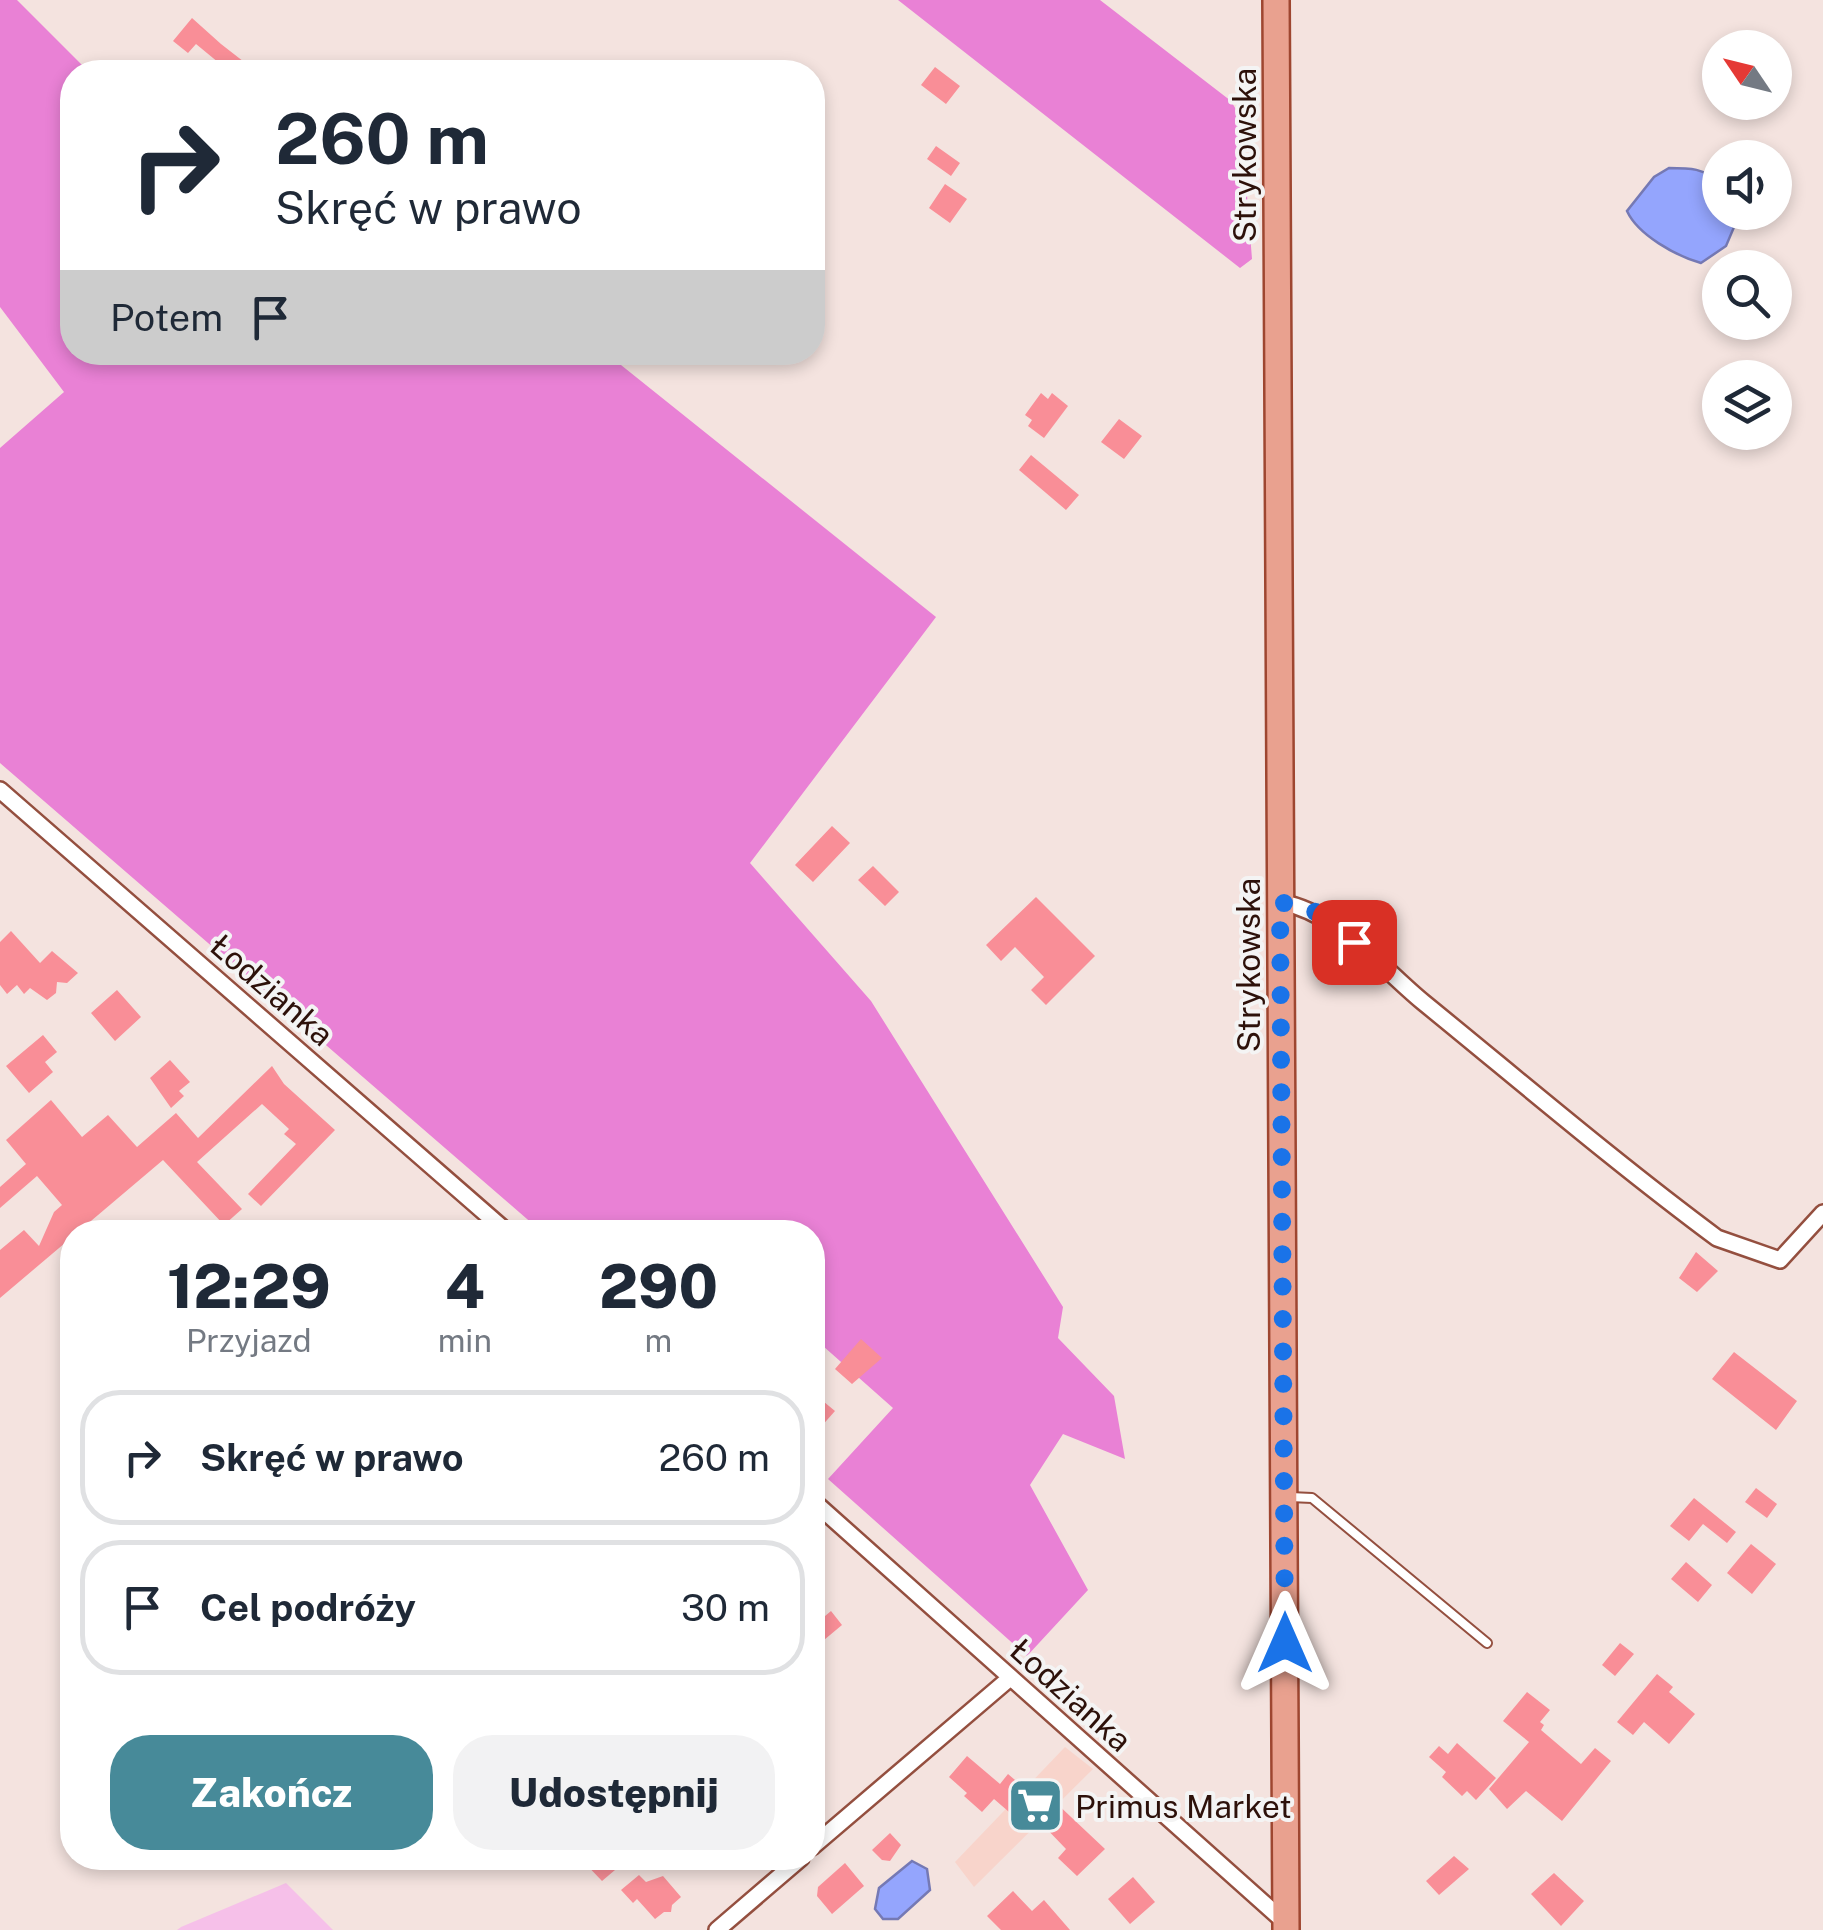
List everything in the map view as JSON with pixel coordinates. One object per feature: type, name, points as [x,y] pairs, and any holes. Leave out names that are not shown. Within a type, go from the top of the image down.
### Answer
[{"type":"main road","name":"Strykowska","points":[[1276,0],[1285,1928]]},
{"type":"street","name":"Łodzianka","points":[[0,790],[493,1220]]},
{"type":"street","points":[[1280,902],[1301,906],[1333,922],[1402,985],[1717,1238],[1780,1260],[1823,1213]]},
{"type":"street","name":"Łodzianka","points":[[825,1512],[1285,1928]]},
{"type":"street","points":[[825,1836],[1010,1678]]},
{"type":"street","points":[[717,1930],[787,1870]]},
{"type":"lane","points":[[1284,1498],[1312,1498],[1487,1643]]},
{"type":"shaded area","points":[[0,0],[17,0],[77,60],[60,60],[60,365],[621,365],[936,617],[750,863],[871,1001],[1063,1307],[1058,1338],[1114,1396],[1125,1459],[1063,1434],[1030,1485],[1088,1590],[1027,1656],[828,1479],[893,1408],[825,1348],[825,1220],[528,1220],[0,763],[0,448],[64,392],[0,307]]},
{"type":"shaded area","points":[[898,0],[1100,0],[1231,101],[1241,118],[1252,259],[1240,268]]},
{"type":"shaded area","points":[[1065,1747],[1093,1769],[974,1887],[955,1862]]},
{"type":"shaded area","points":[[286,1883],[333,1930],[177,1930],[181,1927]]},
{"type":"water","points":[[1669,168],[1702,172],[1702,230],[1733,230],[1726,246],[1702,250],[1701,263],[1659,243],[1640,228],[1627,211],[1654,177]]},
{"type":"water","points":[[912,1861],[927,1869],[930,1890],[898,1919],[883,1919],[875,1909],[879,1888]]},
{"type":"building","points":[[192,18],[242,60],[215,60],[196,44],[188,53],[173,41]]},
{"type":"building","points":[[935,67],[960,86],[946,104],[921,85]]},
{"type":"building","points":[[936,146],[960,163],[951,176],[927,159]]},
{"type":"building","points":[[945,184],[967,199],[950,223],[929,208]]},
{"type":"building","points":[[1041,393],[1048,399],[1052,393],[1068,406],[1044,438],[1028,426],[1032,420],[1025,415]]},
{"type":"building","points":[[1119,419],[1142,436],[1124,459],[1101,442]]},
{"type":"building","points":[[1031,455],[1079,495],[1066,510],[1019,470]]},
{"type":"building","points":[[832,826],[850,843],[813,882],[795,865]]},
{"type":"building","points":[[873,866],[899,892],[885,906],[858,880]]},
{"type":"building","points":[[1036,897],[1095,956],[1046,1005],[1031,990],[1044,977],[1015,947],[1001,961],[986,945]]},
{"type":"building","points":[[11,931],[40,963],[52,951],[78,973],[67,983],[57,982],[56,993],[47,1000],[30,988],[24,994],[17,985],[7,994],[0,985],[0,942]]},
{"type":"building","points":[[117,990],[141,1017],[115,1041],[91,1013]]},
{"type":"building","points":[[43,1035],[57,1052],[45,1062],[53,1072],[29,1093],[6,1066]]},
{"type":"building","points":[[170,1060],[190,1082],[179,1091],[184,1096],[171,1108],[150,1078]]},
{"type":"building","points":[[272,1066],[284,1084],[335,1130],[261,1206],[248,1194],[296,1144],[284,1134],[289,1129],[262,1104],[197,1162],[242,1209],[230,1220],[219,1220],[163,1160],[92,1220],[60,1220],[60,1247],[0,1298],[0,1250],[24,1230],[39,1246],[54,1212],[62,1205],[37,1176],[0,1208],[0,1187],[26,1164],[6,1140],[51,1100],[82,1137],[108,1115],[137,1147],[176,1113],[198,1138]]},
{"type":"building","points":[[1696,1252],[1718,1271],[1697,1292],[1679,1278]]},
{"type":"building","points":[[861,1339],[882,1358],[852,1384],[835,1369]]},
{"type":"building","points":[[1734,1352],[1797,1401],[1776,1430],[1712,1379]]},
{"type":"building","points":[[825,1403],[835,1411],[825,1422]]},
{"type":"building","points":[[1756,1488],[1777,1504],[1767,1518],[1745,1502]]},
{"type":"building","points":[[1694,1498],[1736,1532],[1727,1543],[1703,1524],[1689,1541],[1670,1526]]},
{"type":"building","points":[[1751,1544],[1776,1564],[1752,1594],[1727,1573]]},
{"type":"building","points":[[1686,1562],[1712,1585],[1698,1602],[1671,1579]]},
{"type":"building","points":[[831,1611],[842,1625],[825,1639],[825,1616]]},
{"type":"building","points":[[1620,1643],[1634,1654],[1615,1676],[1602,1665]]},
{"type":"building","points":[[1657,1674],[1673,1687],[1669,1692],[1695,1714],[1669,1744],[1644,1722],[1633,1735],[1617,1722]]},
{"type":"building","points":[[1527,1692],[1550,1710],[1540,1722],[1544,1725],[1541,1730],[1581,1764],[1595,1748],[1611,1761],[1562,1821],[1526,1791],[1507,1809],[1489,1789],[1529,1742],[1503,1721]]},
{"type":"building","points":[[1457,1743],[1496,1778],[1476,1800],[1467,1791],[1462,1796],[1442,1777],[1446,1772],[1429,1757],[1439,1746],[1448,1754]]},
{"type":"building","points":[[967,1756],[1000,1784],[1008,1774],[1029,1792],[1036,1784],[1105,1849],[1077,1876],[1058,1858],[1066,1849],[1041,1823],[1032,1832],[994,1799],[982,1812],[949,1777]]},
{"type":"building","points":[[890,1833],[901,1845],[890,1861],[882,1860],[872,1850]]},
{"type":"building","points":[[1454,1856],[1469,1869],[1439,1895],[1426,1881]]},
{"type":"building","points":[[845,1863],[864,1886],[832,1914],[817,1896],[818,1887]]},
{"type":"building","points":[[591,1870],[615,1870],[602,1881]]},
{"type":"building","points":[[1554,1873],[1584,1901],[1561,1926],[1531,1894]]},
{"type":"building","points":[[639,1875],[646,1882],[663,1876],[681,1897],[672,1905],[671,1912],[655,1919],[637,1899],[633,1903],[621,1890]]},
{"type":"building","points":[[1133,1877],[1155,1902],[1130,1924],[1108,1899]]},
{"type":"building","points":[[1013,1891],[1032,1911],[1044,1900],[1070,1930],[1001,1930],[987,1916]]},
{"type":"place","name":"Primus Market","points":[[1036,1806]]},
{"type":"route","points":[[1285,1643],[1280,902],[1316,912],[1354,942]]}]
